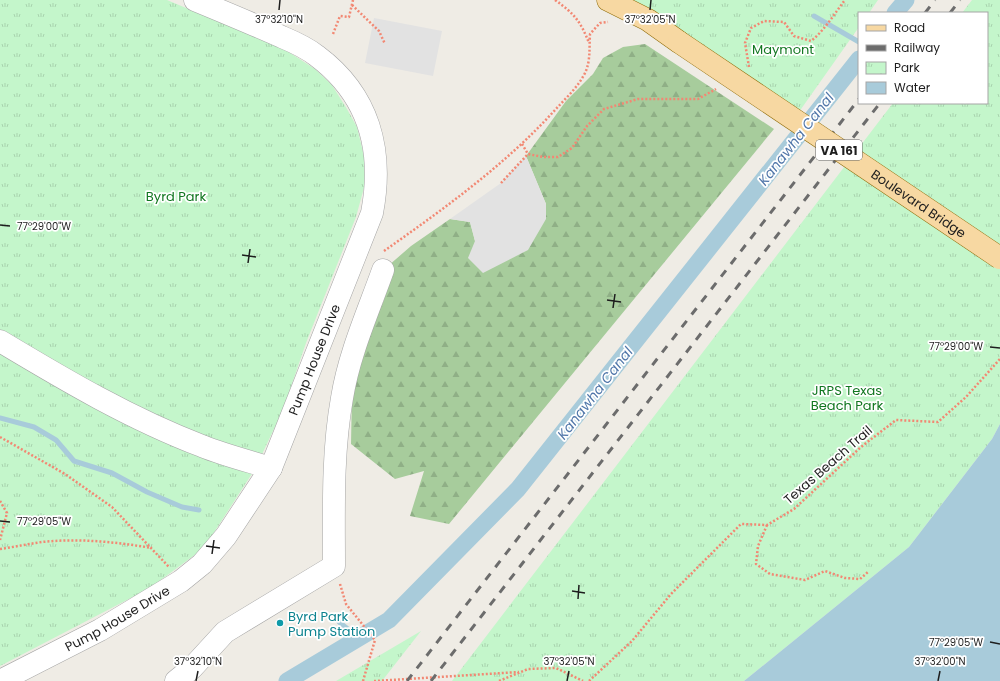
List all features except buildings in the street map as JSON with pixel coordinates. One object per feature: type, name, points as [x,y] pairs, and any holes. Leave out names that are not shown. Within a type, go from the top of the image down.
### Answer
[{"type":"main road","name":"Boulevard Bridge","points":[[608,0],[648,20],[1000,258]]},
{"type":"street","name":"Pump House Drive","points":[[0,681],[100,630],[181,581],[202,564],[226,536],[271,468],[372,213],[377,190],[376,155],[368,121],[350,87],[316,55],[293,42],[195,0]]},
{"type":"street","points":[[184,674],[225,632],[334,566],[335,449],[342,397],[354,350],[381,263]]},
{"type":"street","points":[[0,341],[81,389],[140,420],[202,447],[271,468]]},
{"type":"path","points":[[332,34],[340,16],[348,17],[353,0]]},
{"type":"path","points":[[555,0],[574,14],[583,28],[590,45]]},
{"type":"path","points":[[744,71],[750,67],[745,43],[751,28],[764,21],[784,22],[794,36],[811,42],[822,32],[832,16],[845,0]]},
{"type":"path","points":[[352,5],[379,31],[385,44]]},
{"type":"path","points":[[381,263],[522,144],[541,125],[584,75],[590,60],[590,34],[593,29],[600,23],[612,22]]},
{"type":"path","points":[[522,144],[528,154],[544,157],[558,157],[572,148],[587,126],[604,109],[638,99],[698,99],[720,87]]},
{"type":"path","points":[[501,183],[528,154]]},
{"type":"path","name":"Texas Beach Trail","points":[[766,525],[794,509],[862,447],[896,420],[938,422],[966,397],[1000,359]]},
{"type":"path","points":[[0,437],[65,474],[112,507],[152,548],[181,581]]},
{"type":"path","points":[[0,501],[7,513],[0,540]]},
{"type":"path","points":[[589,681],[632,641],[672,594],[741,524],[766,525],[758,546],[756,564],[770,574],[805,580],[825,571],[845,578],[860,580],[868,572]]},
{"type":"path","points":[[0,549],[43,542],[88,541],[120,543],[152,548]]},
{"type":"path","points":[[346,604],[375,640],[363,681]]},
{"type":"path","points":[[499,681],[528,669],[556,668],[583,681]]},
{"type":"path","points":[[374,681],[519,672]]},
{"type":"green space","name":"Byrd Park","points":[[0,0],[167,0],[284,49],[315,69],[332,85],[347,109],[357,127],[364,156],[365,184],[356,217],[306,343],[283,410],[255,469],[204,548],[150,588],[0,666]]},
{"type":"green space","name":"Maymont","points":[[628,0],[878,0],[870,12],[858,12],[858,28],[794,119]]},
{"type":"green space","name":"JRPS Texas Beach Park","points":[[972,0],[1000,0],[1000,424],[992,439],[909,547],[744,681],[452,681],[892,104],[988,104],[988,12],[963,12]]},
{"type":"green space","points":[[645,44],[774,129],[449,524],[410,516],[424,471],[395,479],[351,444],[352,393],[366,341],[384,300],[388,266],[411,246],[450,219],[470,222],[475,241],[546,204],[526,156],[566,101],[593,74],[603,58],[623,47]]},
{"type":"green space","points":[[421,631],[382,681],[336,681]]},
{"type":"shaded area","points":[[374,18],[442,31],[433,76],[365,63]]},
{"type":"shaded area","points":[[526,156],[546,204],[546,219],[528,250],[483,273],[468,258],[475,241],[470,222],[450,219],[501,183]]},
{"type":"water","points":[[1000,424],[1000,681],[744,681],[909,547],[992,439]]},
{"type":"waterway","name":"Kanawha Canal","points":[[896,12],[906,0]]},
{"type":"waterway","points":[[814,16],[858,41]]},
{"type":"waterway","name":"Kanawha Canal","points":[[287,681],[389,620],[518,489],[858,60]]},
{"type":"waterway","points":[[0,418],[34,427],[56,440],[74,461],[112,473],[147,492],[182,507],[199,510]]},
{"type":"waterway","points":[[339,622],[359,638]]},
{"type":"railway","points":[[926,12],[935,0]]},
{"type":"railway","points":[[951,12],[960,0]]},
{"type":"railway","points":[[407,681],[858,100]]},
{"type":"railway","points":[[431,681],[879,104]]},
{"type":"place","name":"Byrd Park Pump Station","points":[[280,623]]}]
